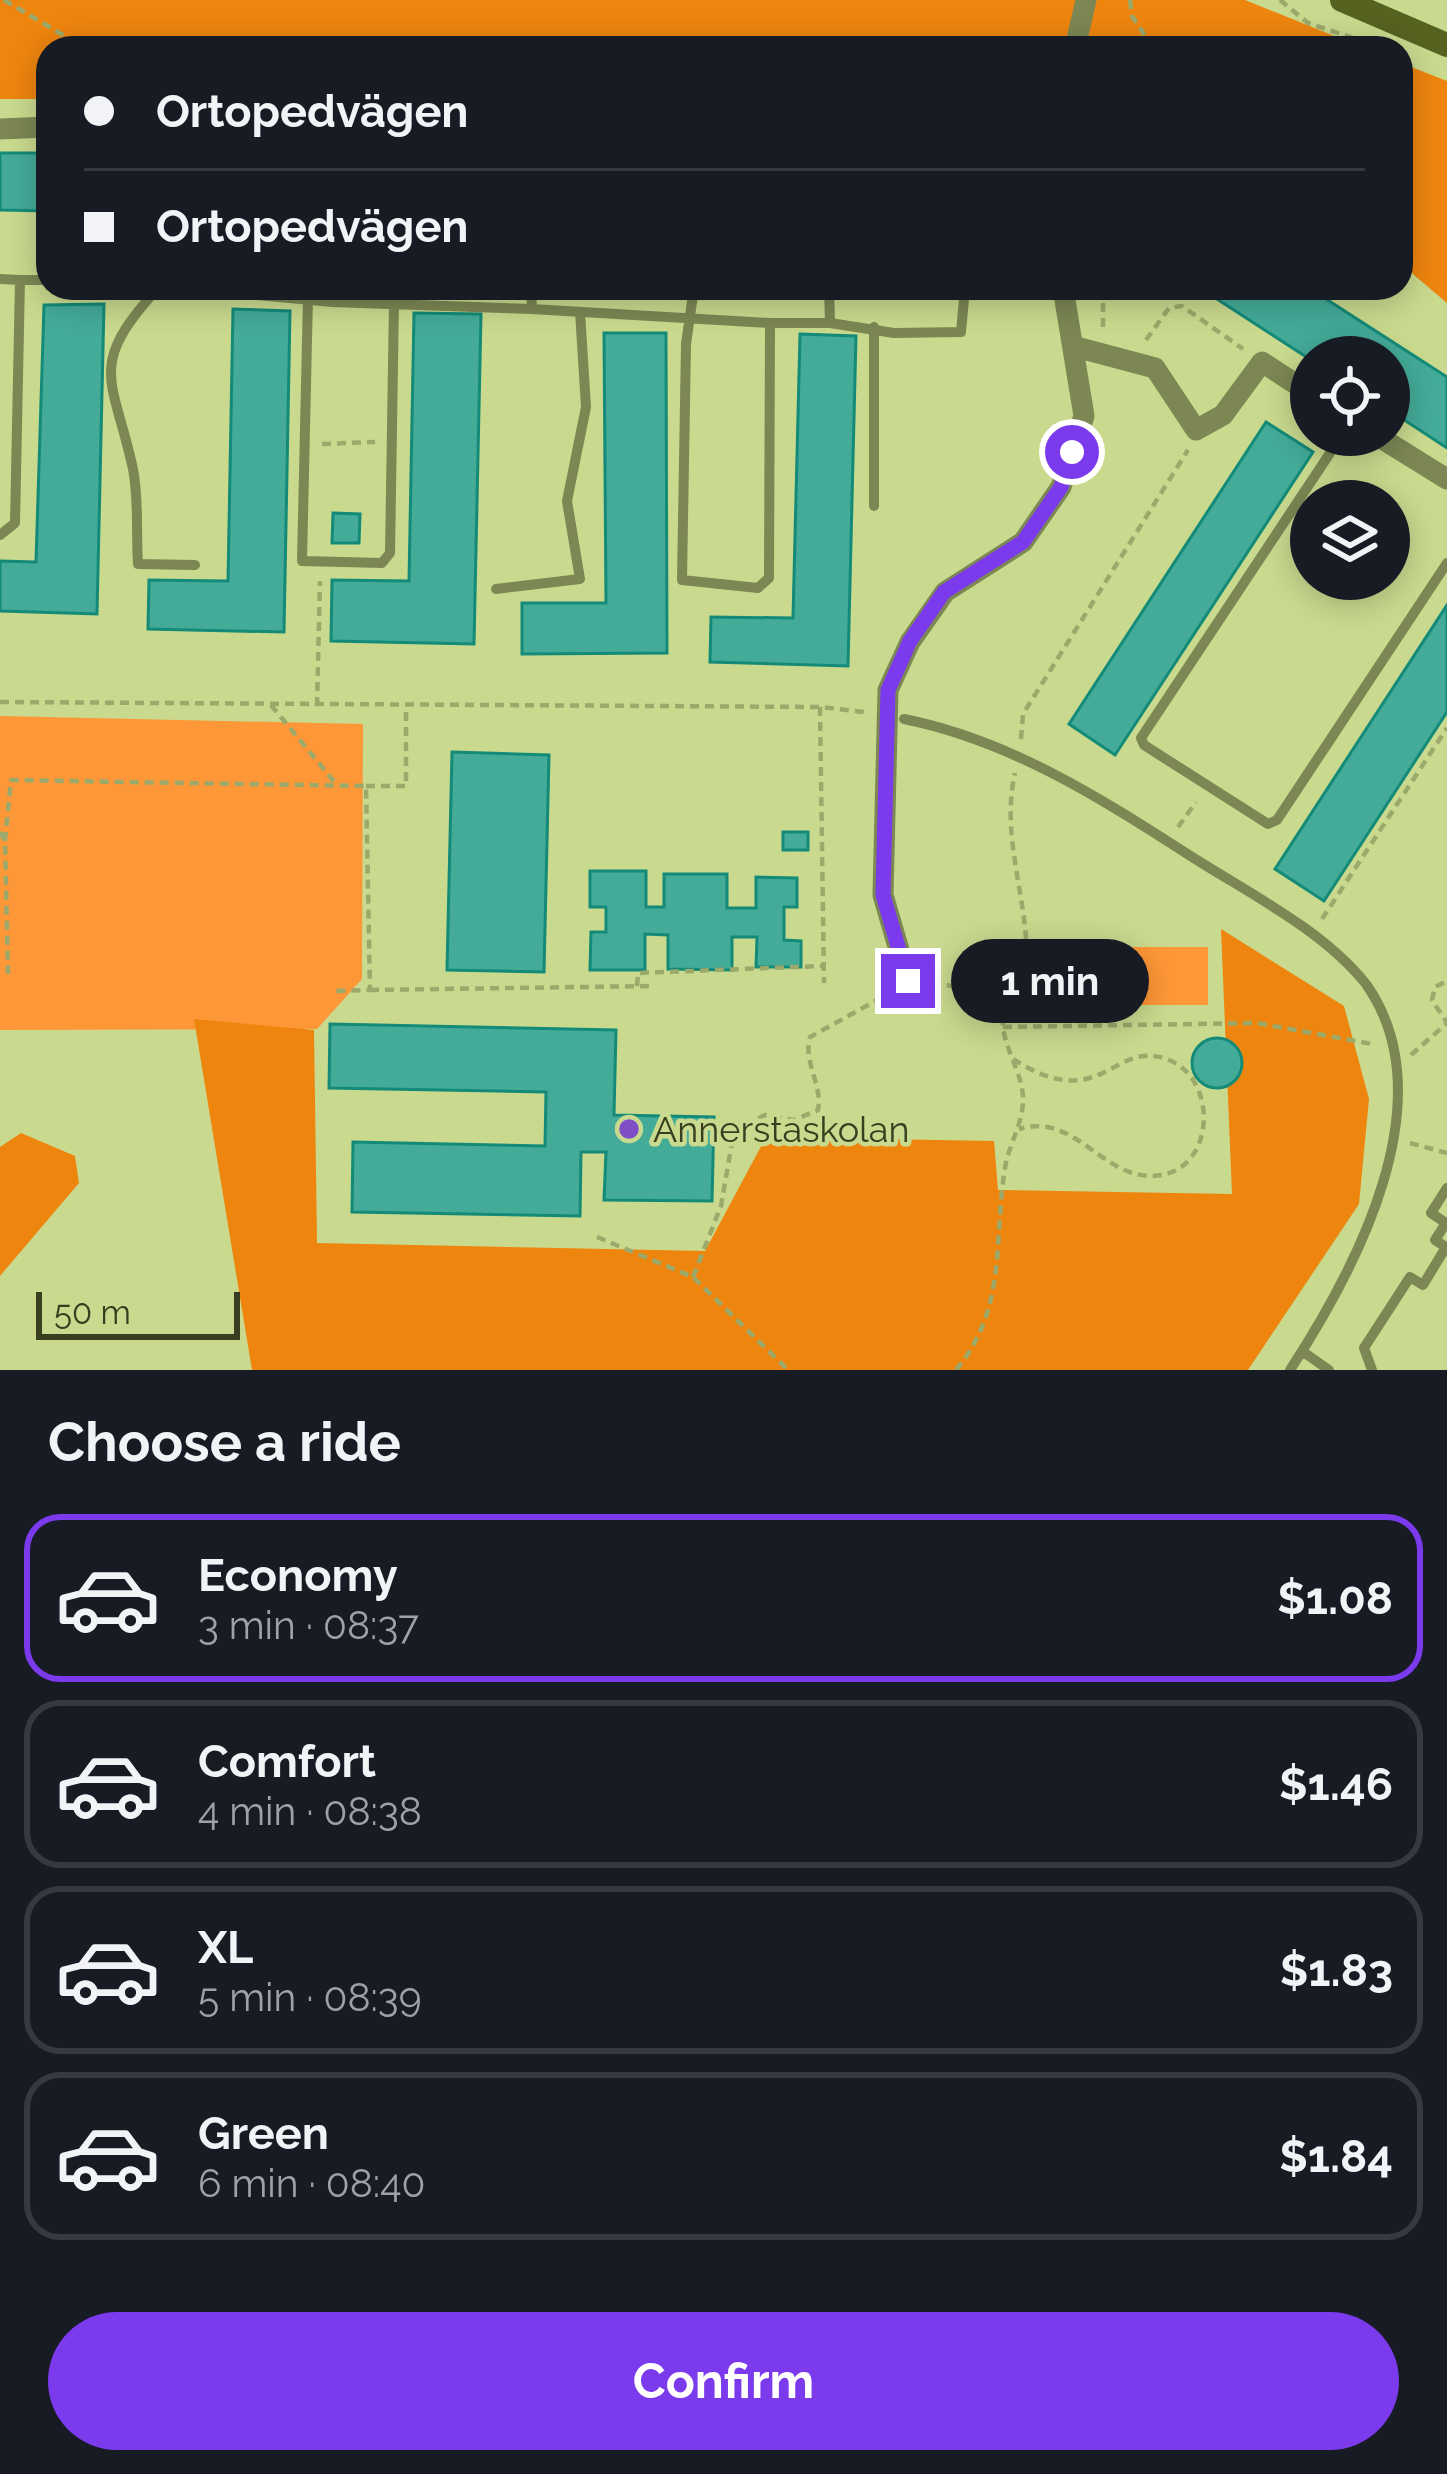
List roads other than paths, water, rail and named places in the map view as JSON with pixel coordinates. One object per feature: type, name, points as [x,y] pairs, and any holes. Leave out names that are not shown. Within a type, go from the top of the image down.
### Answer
[{"type":"street","points":[[1078,36],[1086,0]]},
{"type":"street","points":[[1342,0],[1447,45]]},
{"type":"street","points":[[0,129],[36,128]]},
{"type":"street","points":[[908,981],[883,895],[888,690],[910,641],[944,592],[1023,542],[1061,487],[1084,416],[1066,300]]},
{"type":"street","points":[[1076,346],[1155,368],[1196,430],[1223,416],[1262,362],[1290,380]]},
{"type":"street","points":[[1410,456],[1447,478]]},
{"type":"lane","points":[[0,279],[36,280]]},
{"type":"lane","points":[[0,536],[15,523],[20,280]]},
{"type":"lane","points":[[148,300],[118,334],[112,351],[110,393],[133,471],[138,565],[195,566]]},
{"type":"lane","points":[[308,300],[302,561],[382,563],[391,553],[394,302]]},
{"type":"lane","points":[[360,300],[830,323],[894,334],[961,332],[964,300]]},
{"type":"lane","points":[[532,300],[532,309]]},
{"type":"lane","points":[[693,300],[686,344],[682,580],[758,588],[770,578],[770,323]]},
{"type":"lane","points":[[829,300],[830,323]]},
{"type":"lane","points":[[496,590],[580,579],[567,501],[586,407],[580,312]]},
{"type":"lane","points":[[874,327],[874,506]]},
{"type":"lane","points":[[1328,456],[1141,737],[1144,745],[1268,824],[1277,820],[1447,563]]},
{"type":"lane","points":[[904,718],[956,729],[1019,754],[1312,934],[1366,984],[1396,1040],[1399,1142],[1355,1252],[1289,1370]]},
{"type":"lane","points":[[1369,1370],[1364,1348],[1410,1277],[1423,1285],[1446,1247],[1436,1240],[1446,1223],[1432,1213],[1447,1188]]},
{"type":"lane","points":[[1302,1352],[1329,1370]]},
{"type":"place","name":"Annerstaskolan","points":[[629,1129]]}]
